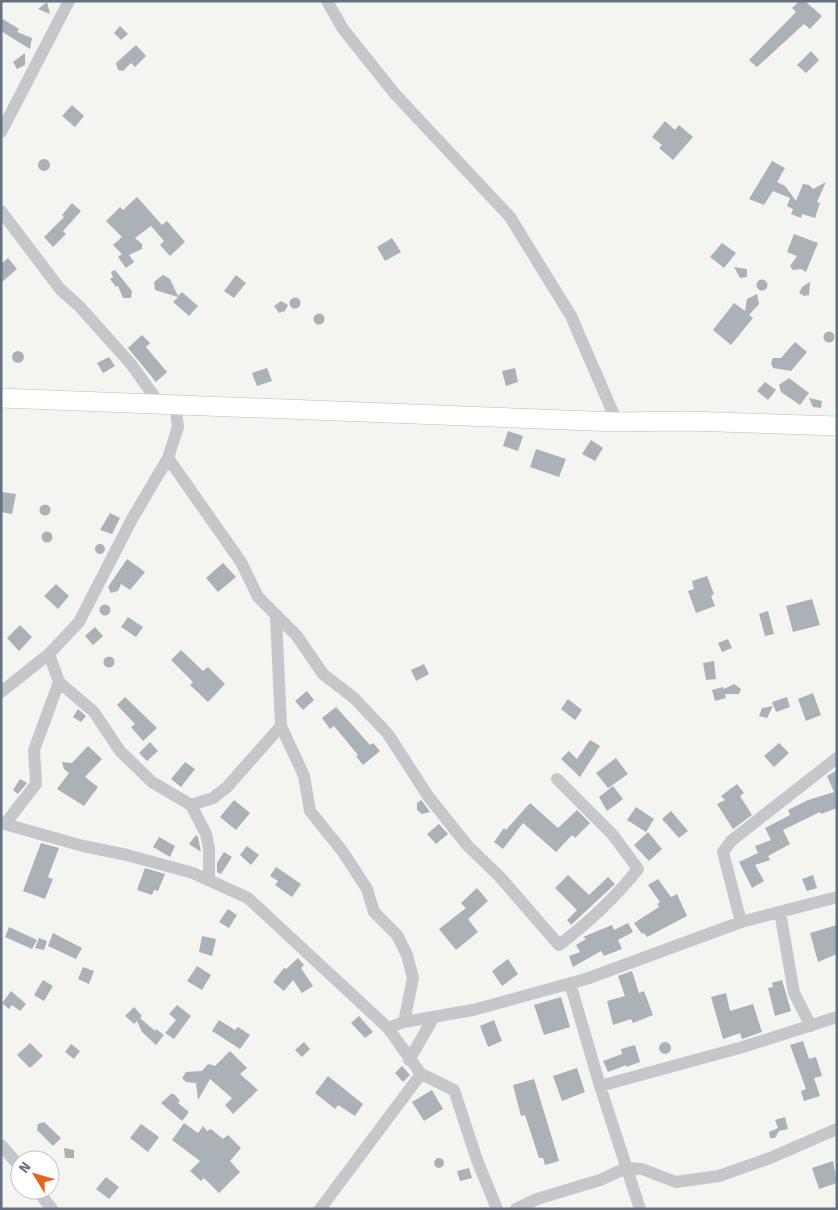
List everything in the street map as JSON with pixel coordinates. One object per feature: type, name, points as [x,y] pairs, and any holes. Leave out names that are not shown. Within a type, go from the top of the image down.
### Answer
[{"type":"main road","points":[[1,398],[617,422],[688,421],[837,426]]},
{"type":"street","points":[[1,132],[68,1]]},
{"type":"street","points":[[327,1],[343,29],[396,94],[510,217],[571,316],[617,422]]},
{"type":"street","points":[[1,212],[60,289],[80,306],[130,364],[167,403],[178,427],[168,458],[132,519],[79,622],[48,654],[1,692]]},
{"type":"street","points":[[168,458],[241,562],[258,596],[276,617],[297,636],[324,674],[354,698],[388,734],[428,796],[467,845],[500,877],[559,944],[579,930],[623,888],[638,869],[613,834],[557,779]]},
{"type":"street","points":[[276,617],[281,726],[304,776],[310,811],[343,852],[367,889],[374,912],[397,935],[407,955],[413,978],[404,1022]]},
{"type":"street","points":[[48,654],[59,682],[94,712],[120,751],[152,782],[191,805],[206,834],[209,848],[209,878]]},
{"type":"street","points":[[59,682],[34,750],[36,784],[3,824],[209,878],[248,898],[388,1028],[409,1060],[421,1074],[454,1090],[477,1160],[498,1209]]},
{"type":"street","points":[[191,805],[213,798],[227,787],[281,726]]},
{"type":"street","points":[[741,922],[723,852],[731,841],[837,758]]},
{"type":"street","points":[[388,1028],[404,1022],[473,1010],[570,983],[741,922],[837,897]]},
{"type":"street","points":[[780,912],[794,993],[811,1026]]},
{"type":"street","points":[[570,983],[600,1086],[640,1209]]},
{"type":"street","points":[[409,1060],[434,1017]]},
{"type":"street","points":[[600,1086],[744,1047],[837,1017]]},
{"type":"street","points":[[320,1209],[421,1074]]},
{"type":"street","points":[[516,1209],[537,1199],[600,1180],[626,1168],[642,1169],[676,1182],[719,1176],[770,1158],[837,1128]]},
{"type":"street","points":[[1,1145],[10,1155]]},
{"type":"building","points":[[799,1],[805,1],[822,16],[810,29],[804,24],[757,67],[749,60],[796,12],[792,8]]},
{"type":"building","points":[[47,2],[50,14],[38,9]]},
{"type":"building","points":[[1,18],[19,29],[17,32],[32,38],[30,49],[1,31]]},
{"type":"building","points":[[120,26],[128,34],[121,40],[114,33]]},
{"type":"building","points":[[136,45],[146,56],[135,67],[131,63],[123,71],[118,70],[116,63]]},
{"type":"building","points":[[811,51],[819,60],[806,73],[797,65]]},
{"type":"building","points":[[25,53],[25,65],[17,69],[13,62]]},
{"type":"building","points":[[72,105],[84,116],[75,127],[62,116]]},
{"type":"building","points":[[665,121],[675,130],[679,125],[693,137],[673,160],[659,148],[662,145],[652,137]]},
{"type":"building","points":[[44,159],[50,165],[44,171],[38,165]]},
{"type":"building","points":[[772,161],[785,168],[777,182],[785,186],[796,201],[803,184],[809,185],[813,189],[826,182],[817,202],[820,203],[815,218],[802,214],[801,218],[791,214],[793,209],[787,206],[790,198],[773,191],[764,205],[749,199]]},
{"type":"building","points":[[137,197],[162,225],[167,221],[185,242],[170,256],[160,245],[164,241],[151,226],[135,238],[142,244],[142,249],[129,255],[134,262],[126,268],[118,257],[122,254],[113,245],[122,237],[106,221],[120,207],[123,210]]},
{"type":"building","points":[[72,203],[81,211],[63,231],[66,234],[53,247],[44,237],[64,217],[62,215]]},
{"type":"building","points":[[794,234],[818,243],[806,272],[801,269],[793,270],[790,266],[797,256],[787,252]]},
{"type":"building","points":[[392,238],[401,252],[385,261],[377,247]]},
{"type":"building","points":[[722,243],[736,253],[724,268],[710,257]]},
{"type":"building","points":[[8,258],[17,269],[1,283],[1,264]]},
{"type":"building","points":[[734,267],[747,269],[747,277],[740,278]]},
{"type":"building","points":[[115,270],[132,291],[131,298],[123,298],[118,286],[116,287],[110,279],[113,277],[111,272]]},
{"type":"building","points":[[163,275],[170,279],[178,296],[182,292],[198,306],[189,316],[173,302],[178,297],[155,290],[154,282]]},
{"type":"building","points":[[236,275],[246,283],[234,298],[224,291]]},
{"type":"building","points":[[762,279],[768,285],[762,291],[756,285]]},
{"type":"building","points":[[810,282],[809,295],[804,296],[799,293],[802,287]]},
{"type":"building","points":[[757,294],[759,304],[749,315],[753,318],[731,345],[713,330],[734,303],[745,311],[747,299]]},
{"type":"building","points":[[293,298],[297,298],[300,303],[299,307],[293,308],[290,305],[290,301]]},
{"type":"building","points":[[281,301],[288,305],[285,311],[279,313],[274,306]]},
{"type":"building","points":[[317,314],[321,314],[324,319],[323,323],[317,324],[314,321],[314,317]]},
{"type":"building","points":[[827,332],[831,332],[834,337],[833,341],[827,342],[824,339],[824,335]]},
{"type":"building","points":[[142,335],[150,343],[146,347],[167,372],[156,382],[128,348]]},
{"type":"building","points":[[795,342],[807,352],[791,371],[773,368],[771,363],[773,358],[781,358]]},
{"type":"building","points":[[16,351],[20,351],[24,357],[20,363],[16,363],[12,359],[12,355]]},
{"type":"building","points":[[109,357],[115,366],[103,373],[97,363]]},
{"type":"building","points":[[267,368],[272,381],[257,386],[252,373]]},
{"type":"building","points":[[515,368],[518,382],[506,386],[502,371]]},
{"type":"building","points":[[789,378],[809,393],[800,405],[781,392],[779,385]]},
{"type":"building","points":[[765,382],[776,390],[768,400],[757,391]]},
{"type":"building","points":[[809,398],[822,401],[821,408],[813,407]]},
{"type":"building","points":[[508,431],[523,436],[518,451],[503,446]]},
{"type":"building","points":[[591,440],[603,448],[595,461],[582,454]]},
{"type":"building","points":[[536,449],[566,459],[559,477],[530,467]]},
{"type":"building","points":[[1,492],[16,494],[12,514],[1,512]]},
{"type":"building","points":[[43,505],[47,505],[50,510],[49,514],[43,515],[40,512],[40,508]]},
{"type":"building","points":[[110,513],[120,518],[112,534],[100,530]]},
{"type":"building","points":[[47,531],[53,537],[47,543],[41,537]]},
{"type":"building","points":[[98,544],[102,544],[105,549],[104,553],[98,554],[95,551],[95,547]]},
{"type":"building","points":[[127,559],[145,572],[130,590],[121,584],[118,591],[111,593],[108,587]]},
{"type":"building","points":[[223,563],[236,577],[218,592],[206,578]]},
{"type":"building","points":[[707,576],[714,594],[711,596],[715,606],[696,613],[688,591],[694,589],[692,581]]},
{"type":"building","points":[[56,584],[69,596],[58,609],[44,596]]},
{"type":"building","points":[[812,599],[820,625],[793,632],[786,606]]},
{"type":"building","points":[[105,604],[111,610],[105,616],[99,610]]},
{"type":"building","points":[[768,611],[774,634],[765,636],[759,614]]},
{"type":"building","points":[[128,617],[143,627],[136,637],[121,627]]},
{"type":"building","points":[[20,625],[32,637],[19,651],[7,638]]},
{"type":"building","points":[[95,627],[103,636],[93,645],[85,636]]},
{"type":"building","points":[[728,639],[732,648],[722,652],[718,643]]},
{"type":"building","points":[[181,650],[203,671],[208,667],[225,684],[208,702],[190,685],[193,682],[171,660]]},
{"type":"building","points":[[107,657],[111,657],[114,662],[113,666],[107,667],[104,664],[104,660]]},
{"type":"building","points":[[714,661],[716,679],[706,680],[703,663]]},
{"type":"building","points":[[424,664],[429,674],[416,681],[411,670]]},
{"type":"building","points":[[734,684],[741,689],[739,694],[725,694],[726,698],[715,701],[712,690],[723,687],[724,689]]},
{"type":"building","points":[[307,691],[314,700],[303,710],[295,701]]},
{"type":"building","points":[[813,693],[821,715],[806,721],[798,699]]},
{"type":"building","points":[[125,697],[157,728],[143,741],[131,727],[135,724],[117,705]]},
{"type":"building","points":[[787,697],[790,707],[776,712],[772,702]]},
{"type":"building","points":[[568,699],[582,710],[575,720],[561,709]]},
{"type":"building","points":[[773,706],[767,718],[759,716],[762,708]]},
{"type":"building","points":[[336,707],[370,745],[373,743],[380,751],[363,765],[356,756],[358,755],[334,726],[330,729],[322,718]]},
{"type":"building","points":[[78,709],[86,716],[81,722],[73,717]]},
{"type":"building","points":[[590,740],[600,746],[580,777],[561,759],[569,751],[577,759]]},
{"type":"building","points":[[150,742],[158,751],[147,761],[139,753]]},
{"type":"building","points":[[779,743],[789,753],[774,767],[764,756]]},
{"type":"building","points":[[88,746],[102,759],[85,777],[98,787],[84,806],[57,789],[69,773],[64,769],[62,762],[72,763]]},
{"type":"building","points":[[616,758],[628,774],[608,788],[596,773]]},
{"type":"building","points":[[185,762],[195,769],[181,787],[171,779]]},
{"type":"building","points":[[837,770],[837,808],[821,814],[820,812],[783,830],[790,844],[768,856],[770,860],[755,865],[764,881],[752,888],[739,862],[758,853],[755,846],[771,840],[765,828],[790,815],[788,810],[808,800],[834,792],[827,776]]},
{"type":"building","points":[[20,779],[27,783],[18,794],[13,790]]},
{"type":"building","points":[[737,784],[744,793],[740,796],[752,815],[733,829],[717,804],[725,800],[721,796]]},
{"type":"building","points":[[613,786],[623,799],[607,811],[599,797]]},
{"type":"building","points":[[234,800],[250,813],[236,830],[220,817]]},
{"type":"building","points":[[421,800],[430,812],[422,814],[417,810],[417,803]]},
{"type":"building","points":[[530,803],[558,828],[577,810],[590,823],[575,838],[572,835],[556,852],[523,823],[503,849],[494,842],[504,828],[506,830]]},
{"type":"building","points":[[636,807],[654,819],[646,832],[627,820]]},
{"type":"building","points":[[671,811],[688,831],[679,838],[662,819]]},
{"type":"building","points":[[439,824],[448,834],[436,844],[427,834]]},
{"type":"building","points":[[648,832],[662,849],[649,861],[634,845]]},
{"type":"building","points":[[196,835],[198,837],[201,852],[189,844]]},
{"type":"building","points":[[159,837],[175,846],[170,857],[153,847]]},
{"type":"building","points":[[41,843],[59,848],[48,877],[53,879],[45,899],[23,891]]},
{"type":"building","points":[[247,846],[259,855],[251,865],[240,855]]},
{"type":"building","points":[[224,852],[232,857],[221,874],[217,872],[217,863]]},
{"type":"building","points":[[276,867],[301,884],[292,897],[275,885],[278,881],[270,876]]},
{"type":"building","points":[[145,868],[165,874],[158,891],[154,890],[152,895],[137,890]]},
{"type":"building","points":[[568,875],[589,895],[608,877],[615,884],[571,925],[567,920],[577,910],[555,888]]},
{"type":"building","points":[[813,875],[817,888],[807,891],[802,879]]},
{"type":"building","points":[[658,879],[671,897],[677,894],[687,916],[647,937],[644,933],[642,934],[634,923],[659,907],[657,904],[660,902],[648,885]]},
{"type":"building","points":[[477,888],[488,901],[468,919],[478,932],[456,950],[439,929],[466,908],[461,903]]},
{"type":"building","points":[[228,909],[237,915],[229,928],[219,922]]},
{"type":"building","points":[[628,923],[633,932],[618,940],[622,949],[604,956],[601,951],[573,967],[569,956],[580,952],[576,945],[586,939],[583,937],[612,925],[614,930]]},
{"type":"building","points":[[837,925],[837,954],[818,962],[810,933]]},
{"type":"building","points":[[9,927],[37,940],[32,949],[5,937]]},
{"type":"building","points":[[53,933],[82,948],[76,959],[48,946]]},
{"type":"building","points":[[202,936],[216,939],[212,956],[199,952]]},
{"type":"building","points":[[39,938],[47,941],[44,950],[35,948]]},
{"type":"building","points":[[298,958],[304,965],[301,968],[313,986],[302,993],[293,980],[284,991],[273,982],[284,968],[286,969]]},
{"type":"building","points":[[508,959],[518,974],[502,986],[492,971]]},
{"type":"building","points":[[197,966],[211,975],[202,990],[187,981]]},
{"type":"building","points":[[83,967],[94,971],[89,984],[78,979]]},
{"type":"building","points":[[632,971],[639,993],[644,991],[653,1015],[633,1023],[631,1019],[613,1025],[607,1001],[625,996],[618,976]]},
{"type":"building","points":[[43,980],[53,986],[44,1001],[34,995]]},
{"type":"building","points":[[782,980],[791,1011],[775,1016],[768,988],[773,987],[772,983]]},
{"type":"building","points":[[11,991],[26,1004],[20,1011],[12,1005],[9,1009],[2,1003]]},
{"type":"building","points":[[726,993],[730,1011],[753,1004],[762,1032],[742,1039],[740,1033],[723,1039],[711,997]]},
{"type":"building","points":[[561,997],[570,1027],[544,1035],[534,1005]]},
{"type":"building","points":[[177,1005],[191,1016],[174,1039],[165,1033],[176,1020],[169,1014]]},
{"type":"building","points":[[134,1007],[142,1016],[140,1018],[155,1031],[156,1029],[164,1035],[156,1045],[142,1032],[137,1021],[134,1024],[125,1016]]},
{"type":"building","points":[[359,1016],[373,1032],[365,1038],[351,1023]]},
{"type":"building","points":[[219,1020],[235,1030],[238,1027],[250,1035],[240,1049],[212,1031]]},
{"type":"building","points":[[494,1020],[502,1041],[488,1047],[480,1026]]},
{"type":"building","points":[[803,1041],[809,1059],[816,1057],[822,1076],[814,1078],[820,1096],[804,1101],[801,1091],[806,1089],[790,1045]]},
{"type":"building","points":[[304,1042],[310,1049],[302,1057],[295,1050]]},
{"type":"building","points":[[665,1042],[671,1048],[665,1054],[659,1048]]},
{"type":"building","points":[[30,1043],[43,1056],[30,1068],[17,1055]]},
{"type":"building","points":[[71,1044],[80,1051],[74,1059],[65,1052]]},
{"type":"building","points":[[635,1045],[640,1062],[608,1072],[603,1061],[622,1054],[621,1049]]},
{"type":"building","points":[[230,1051],[247,1068],[240,1074],[258,1090],[233,1114],[225,1105],[232,1098],[210,1079],[198,1100],[196,1083],[186,1082],[182,1078],[186,1072],[202,1071],[208,1064],[215,1066]]},
{"type":"building","points":[[402,1066],[410,1075],[403,1082],[395,1073]]},
{"type":"building","points":[[577,1068],[585,1092],[562,1101],[553,1076]]},
{"type":"building","points":[[328,1076],[363,1104],[355,1116],[338,1105],[335,1109],[315,1093]]},
{"type":"building","points":[[534,1079],[559,1161],[545,1165],[543,1158],[539,1158],[525,1115],[521,1116],[513,1085]]},
{"type":"building","points":[[432,1090],[443,1109],[424,1121],[412,1102]]},
{"type":"building","points":[[171,1094],[174,1094],[180,1101],[178,1103],[189,1112],[182,1121],[161,1103]]},
{"type":"building","points":[[785,1117],[788,1129],[779,1131],[775,1138],[770,1138],[769,1132],[778,1128],[775,1120]]},
{"type":"building","points":[[44,1122],[61,1138],[53,1146],[37,1130],[38,1124]]},
{"type":"building","points":[[184,1123],[198,1133],[203,1126],[207,1131],[211,1129],[223,1139],[228,1135],[241,1148],[230,1161],[240,1172],[219,1193],[204,1178],[201,1181],[190,1171],[200,1161],[172,1140]]},
{"type":"building","points":[[141,1124],[159,1137],[148,1152],[130,1138]]},
{"type":"building","points":[[64,1148],[74,1150],[74,1158],[65,1158]]},
{"type":"building","points":[[437,1158],[441,1158],[444,1163],[443,1167],[437,1168],[434,1165],[434,1161]]},
{"type":"building","points":[[833,1161],[837,1183],[819,1189],[812,1168]]},
{"type":"building","points":[[469,1168],[472,1178],[460,1181],[457,1171]]},
{"type":"building","points":[[106,1177],[119,1187],[109,1199],[96,1189]]}]
